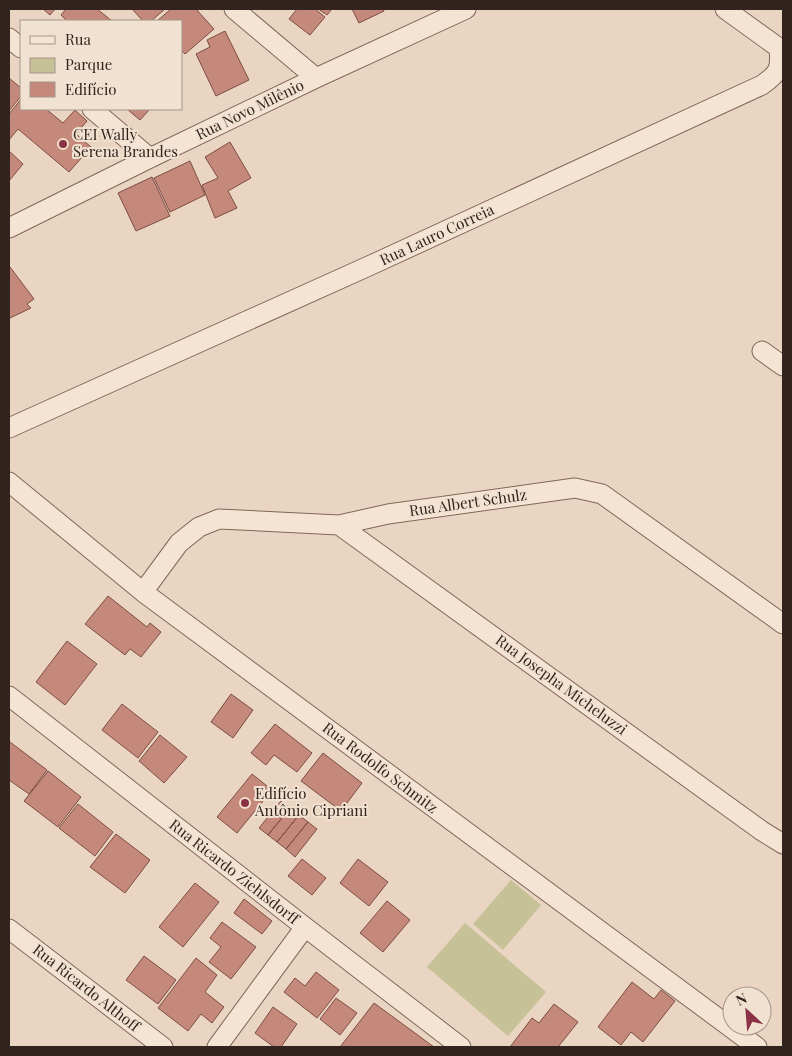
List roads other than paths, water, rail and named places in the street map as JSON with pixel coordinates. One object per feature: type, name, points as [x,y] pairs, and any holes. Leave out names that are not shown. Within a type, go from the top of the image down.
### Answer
[{"type":"street","points":[[234,9],[316,78]]},
{"type":"street","name":"Rua Novo Milênio","points":[[9,228],[316,78],[466,9]]},
{"type":"street","name":"Rua Lauro Correia","points":[[9,428],[362,269],[762,85],[775,76],[780,63],[779,48],[725,9]]},
{"type":"street","points":[[9,38],[20,47]]},
{"type":"street","points":[[93,110],[150,158]]},
{"type":"street","points":[[762,350],[783,366]]},
{"type":"street","name":"Rua Rodolfo Schmitz","points":[[9,482],[143,592],[757,1047]]},
{"type":"street","name":"Rua Albert Schulz","points":[[143,592],[179,543],[199,527],[219,519],[340,525],[388,514],[575,488],[602,494],[783,624]]},
{"type":"street","name":"Rua Josepha Micheluzzi","points":[[340,525],[746,820],[783,844]]},
{"type":"street","name":"Rua Ricardo Ziehlsdorff","points":[[9,696],[460,1047]]},
{"type":"street","points":[[217,1047],[305,927]]},
{"type":"street","name":"Rua Ricardo Althoff","points":[[9,928],[163,1047]]},
{"type":"place","name":"CEI Wally Serena Brandes","points":[[63,144]]},
{"type":"place","name":"Edifício Antônio Cipriani","points":[[245,803]]}]
